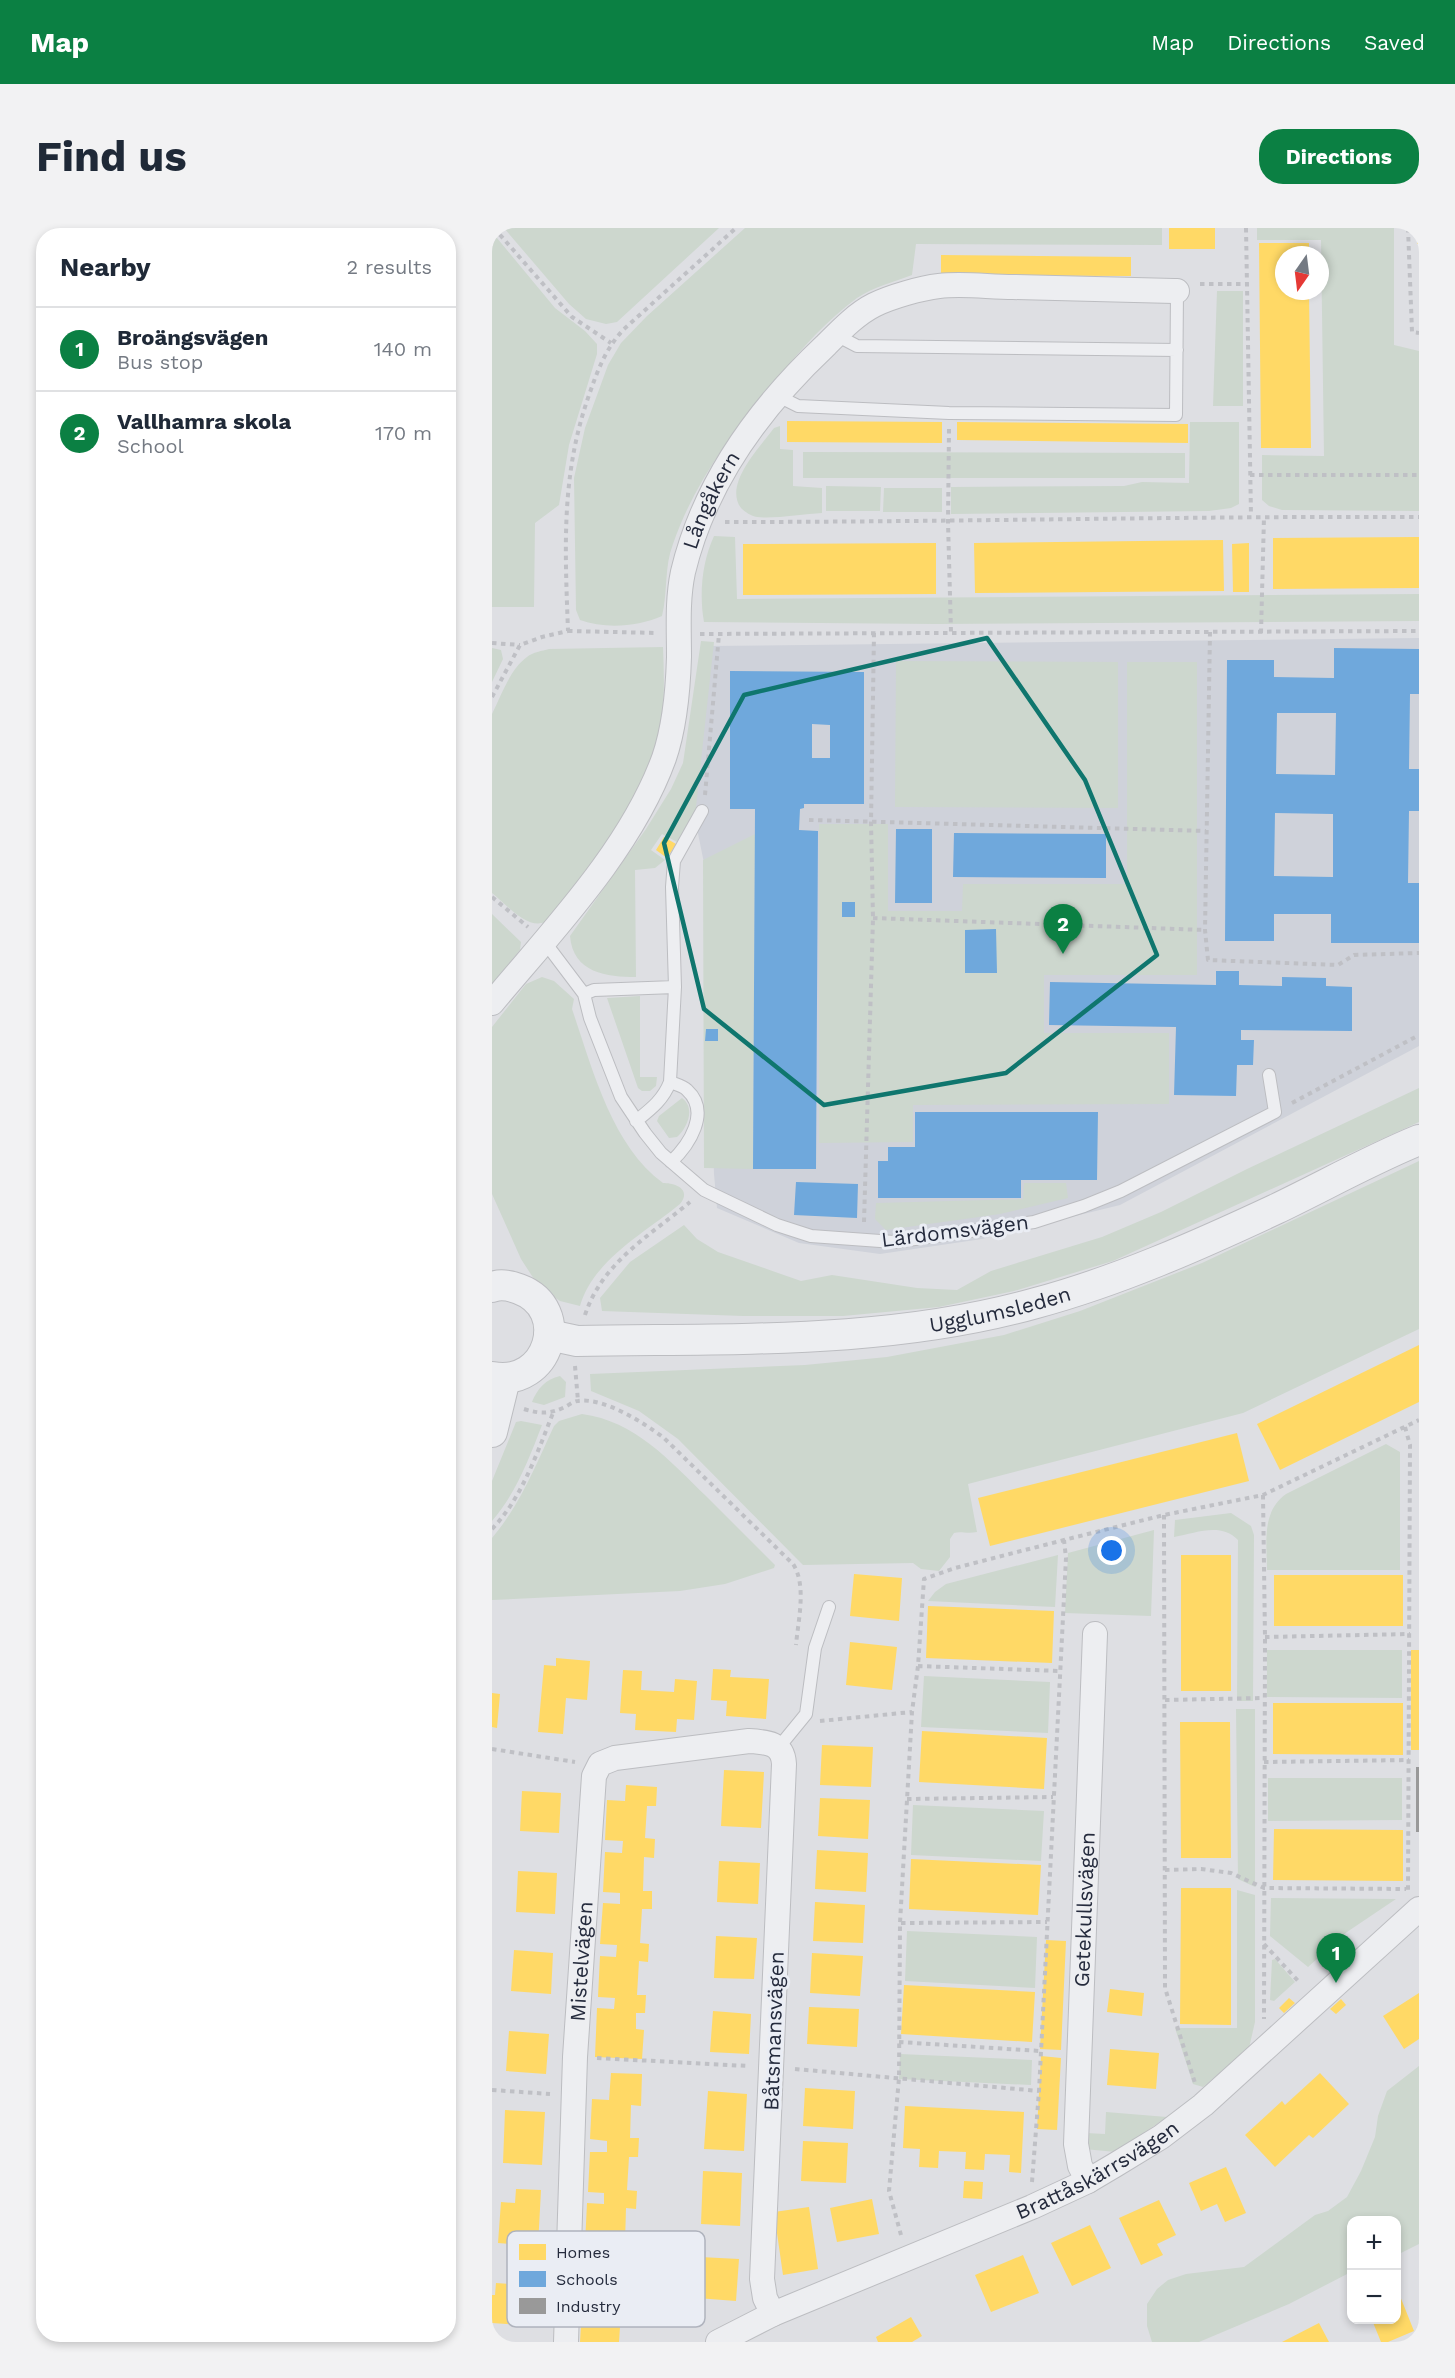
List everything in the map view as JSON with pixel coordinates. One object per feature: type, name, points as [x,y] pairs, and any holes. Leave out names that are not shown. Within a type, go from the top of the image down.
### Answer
[{"type":"street","name":"Långåkern","points":[[492,1003],[582,896],[615,849],[651,789],[673,724],[677,690],[681,581],[690,545],[702,513],[733,456],[778,396],[836,335],[873,305],[939,286],[1177,291]]},
{"type":"street","name":"Ugglumsleden","points":[[549,1335],[577,1341],[772,1338],[916,1328],[973,1318],[1036,1303],[1134,1269],[1275,1209],[1419,1140]]},
{"type":"street","points":[[492,1432],[499,1386],[536,1365],[545,1352],[549,1335],[547,1317],[537,1301],[522,1290],[494,1280]]},
{"type":"street","name":"Getekullsvägen","points":[[1088,2181],[1080,2166],[1076,2144],[1095,1634]]},
{"type":"street","points":[[600,1764],[615,1758],[749,1742],[767,1742],[779,1747]]},
{"type":"street","name":"Båtsmansvägen","points":[[773,2314],[765,2298],[762,2279],[773,2067],[784,1764],[784,1755],[779,1747]]},
{"type":"street","name":"Mistelvägen","points":[[570,2231],[575,2057],[594,1776],[600,1764]]},
{"type":"street","name":"Brattåskärrsvägen","points":[[718,2342],[773,2314],[1088,2181],[1161,2137],[1203,2105],[1415,1902]]},
{"type":"street","name":"Mistelvägen","points":[[566,2342],[567,2327]]},
{"type":"lane","points":[[778,396],[798,406],[949,413],[1176,415],[1177,291]]},
{"type":"lane","points":[[836,335],[857,346],[1177,350]]},
{"type":"lane","points":[[636,1121],[665,1094],[669,1082],[675,987],[672,887],[674,861],[702,811]]},
{"type":"lane","name":"Lärdomsvägen","points":[[544,941],[584,994],[590,1017],[621,1096],[636,1121],[671,1162],[704,1190],[777,1225],[811,1236],[894,1242],[972,1233],[1044,1219],[1121,1191],[1275,1112]]},
{"type":"lane","points":[[584,994],[594,990],[675,987]]},
{"type":"lane","points":[[1269,1075],[1275,1112]]},
{"type":"lane","points":[[669,1082],[686,1089],[694,1100],[697,1115],[695,1131],[682,1151],[671,1162]]},
{"type":"lane","points":[[779,1747],[806,1714],[815,1648],[829,1607]]},
{"type":"path","points":[[494,228],[572,317],[611,343]]},
{"type":"path","points":[[568,631],[565,527],[570,469],[579,424],[601,362],[611,343],[624,328],[736,228]]},
{"type":"path","points":[[1246,228],[1251,516]]},
{"type":"path","points":[[1407,228],[1412,332],[1419,333]]},
{"type":"path","points":[[1177,291],[1195,284],[1247,284]]},
{"type":"path","points":[[949,413],[948,522],[951,632]]},
{"type":"path","points":[[1250,475],[1419,475]]},
{"type":"path","points":[[702,513],[724,522],[948,522],[1251,516],[1419,517]]},
{"type":"path","points":[[1261,633],[1264,517]]},
{"type":"path","points":[[492,643],[520,645],[542,636],[568,631],[658,633]]},
{"type":"path","points":[[700,634],[1419,631]]},
{"type":"path","points":[[1210,632],[1205,930],[1208,960],[1338,965],[1354,956],[1419,953]]},
{"type":"path","points":[[863,1241],[873,918],[871,822],[874,633]]},
{"type":"path","points":[[702,811],[719,634]]},
{"type":"path","points":[[492,697],[520,645]]},
{"type":"path","points":[[809,820],[1206,831]]},
{"type":"path","points":[[492,897],[544,941]]},
{"type":"path","points":[[873,918],[1205,930]]},
{"type":"path","points":[[1275,1112],[1419,1035]]},
{"type":"path","points":[[590,1301],[599,1283],[612,1267],[704,1190]]},
{"type":"path","points":[[575,1378],[578,1401]]},
{"type":"path","points":[[499,1386],[538,1413],[553,1413],[578,1401],[609,1407],[643,1422],[664,1438],[793,1564],[798,1572],[800,1585],[795,1653]]},
{"type":"path","points":[[492,1529],[517,1493],[533,1462],[553,1413]]},
{"type":"path","points":[[903,2242],[890,2191],[898,2078],[900,1923],[912,1712],[918,1666],[924,1579],[955,1568],[1164,1515],[1263,1495],[1419,1420]]},
{"type":"path","points":[[1405,1427],[1410,1445],[1407,1889],[1415,1902]]},
{"type":"path","points":[[1263,1495],[1265,1637],[1263,2023]]},
{"type":"path","points":[[1164,1515],[1165,1988],[1198,2093]]},
{"type":"path","points":[[1031,2192],[1039,2091],[1066,1558],[1064,1540]]},
{"type":"path","points":[[1265,1637],[1410,1634]]},
{"type":"path","points":[[918,1666],[1060,1671]]},
{"type":"path","points":[[1166,1700],[1264,1698]]},
{"type":"path","points":[[799,1723],[912,1712]]},
{"type":"path","points":[[492,1749],[600,1764]]},
{"type":"path","points":[[1264,1762],[1409,1760]]},
{"type":"path","points":[[907,1798],[1053,1797]]},
{"type":"path","points":[[1165,1870],[1201,1869],[1230,1873],[1264,1888],[1407,1889]]},
{"type":"path","points":[[900,1923],[1047,1922]]},
{"type":"path","points":[[1263,1944],[1300,1983]]},
{"type":"path","points":[[899,2042],[1040,2051]]},
{"type":"path","points":[[575,2057],[773,2067],[1039,2091]]},
{"type":"path","points":[[492,2090],[575,2096]]},
{"type":"highlighted area","points":[[987,638],[1085,780],[1157,955],[1006,1073],[824,1105],[704,1009],[664,843],[744,695]]},
{"type":"shaded area","points":[[504,228],[719,228],[617,322],[606,324],[586,319],[569,304]]},
{"type":"shaded area","points":[[745,228],[1162,228],[1162,245],[916,244],[912,275],[863,294],[846,306],[798,354],[733,434],[705,476],[682,520],[668,562],[662,616],[642,623],[621,626],[600,625],[580,620],[576,610],[574,478],[585,428],[608,365],[621,343],[647,316]]},
{"type":"shaded area","points":[[1257,228],[1394,228],[1394,345],[1419,351],[1419,511],[1282,510],[1269,506],[1262,500],[1262,455],[1324,456],[1322,300],[1329,300],[1329,246],[1321,246],[1321,240],[1257,240]]},
{"type":"shaded area","points":[[492,232],[555,308],[585,331],[597,344],[597,354],[569,445],[559,505],[535,523],[534,607],[492,607]]},
{"type":"shaded area","points":[[1217,291],[1243,291],[1243,406],[1213,406]]},
{"type":"shaded area","points":[[1190,422],[1239,422],[1239,504],[1231,508],[1209,511],[951,514],[951,487],[1124,486],[1142,482],[1189,483]]},
{"type":"shaded area","points":[[780,426],[780,449],[793,450],[793,486],[822,488],[822,513],[757,517],[741,508],[737,498],[740,477],[774,428]]},
{"type":"shaded area","points":[[803,452],[1185,453],[1185,478],[803,478]]},
{"type":"shaded area","points":[[826,486],[881,487],[880,511],[826,511]]},
{"type":"shaded area","points":[[884,488],[942,488],[942,512],[883,512]]},
{"type":"shaded area","points":[[714,536],[735,537],[737,599],[1419,594],[1419,621],[936,624],[704,622],[703,578]]},
{"type":"shaded area","points":[[1419,638],[1419,1046],[1120,1205],[982,1239],[880,1254],[799,1243],[717,1208],[704,863],[690,794],[709,646]]},
{"type":"shaded area","points":[[701,641],[714,642],[695,816],[677,842],[662,834],[651,850],[665,860],[655,868],[635,870],[636,977],[603,974],[585,965],[578,958],[570,936],[646,829],[671,789],[683,763]]},
{"type":"shaded area","points":[[663,647],[664,696],[661,725],[654,752],[631,804],[598,854],[545,922],[531,922],[524,919],[492,893],[492,714],[506,683],[527,657],[549,649]]},
{"type":"shaded area","points":[[492,648],[501,650],[503,659],[492,682]]},
{"type":"shaded area","points":[[896,661],[1118,662],[1118,808],[895,807]]},
{"type":"shaded area","points":[[1127,662],[1197,662],[1197,975],[1044,975],[1044,1033],[1169,1033],[1169,1104],[913,1105],[913,1142],[819,1143],[819,824],[888,824],[888,911],[962,911],[963,884],[1127,884]]},
{"type":"shaded area","points":[[755,834],[753,1169],[704,1168],[703,860]]},
{"type":"shaded area","points":[[492,914],[521,942],[520,950],[492,984]]},
{"type":"shaded area","points":[[542,977],[554,981],[574,999],[572,1009],[596,1080],[617,1127],[630,1148],[645,1167],[663,1183],[677,1186],[684,1194],[680,1204],[608,1261],[596,1275],[580,1306],[560,1301],[542,1289],[521,1259],[492,1194],[492,1027],[526,984]]},
{"type":"shaded area","points":[[640,996],[640,1077],[657,1077],[656,1086],[650,1091],[642,1091],[638,1088],[607,998]]},
{"type":"shaded area","points":[[1419,1088],[1419,1122],[1113,1261],[1014,1291],[939,1307],[843,1316],[743,1316],[602,1311],[600,1298],[630,1262],[684,1225],[697,1239],[718,1252],[801,1281],[832,1275],[917,1288],[957,1290],[991,1271],[1102,1237],[1161,1212]]},
{"type":"shaded area","points":[[682,1098],[689,1107],[687,1123],[677,1137],[669,1138],[657,1121],[659,1116]]},
{"type":"shaded area","points":[[1419,1161],[1419,1329],[1243,1413],[968,1484],[977,1532],[954,1533],[950,1539],[950,1557],[939,1571],[921,1569],[913,1563],[803,1565],[678,1439],[639,1411],[591,1391],[590,1374],[805,1365],[887,1357],[1004,1335],[1080,1311],[1202,1263]]},
{"type":"shaded area","points":[[1024,1183],[1066,1183],[1068,1198],[1000,1214],[886,1230],[875,1219],[876,1203],[1023,1199]]},
{"type":"shaded area","points":[[560,1376],[566,1382],[565,1397],[544,1405],[532,1402],[543,1385]]},
{"type":"shaded area","points":[[582,1414],[619,1425],[650,1444],[679,1469],[775,1565],[774,1568],[725,1584],[680,1591],[492,1600],[492,1538],[519,1498],[554,1426],[559,1421]]},
{"type":"shaded area","points":[[516,1422],[542,1425],[515,1487],[492,1521],[492,1481]]},
{"type":"shaded area","points":[[1386,1444],[1400,1452],[1400,1570],[1267,1570],[1267,1529],[1272,1510],[1278,1501],[1286,1494]]},
{"type":"shaded area","points":[[1231,1513],[1251,1526],[1254,1535],[1253,1701],[1237,1701],[1238,1540],[1224,1531],[1216,1530],[1199,1531],[1174,1537],[1175,1520]]},
{"type":"shaded area","points":[[1154,1530],[1151,1616],[1065,1613],[1068,1553]]},
{"type":"shaded area","points":[[1058,1555],[1055,1607],[928,1601],[946,1584]]},
{"type":"shaded area","points":[[1267,1650],[1402,1650],[1402,1698],[1267,1697]]},
{"type":"shaded area","points":[[924,1676],[1050,1682],[1048,1733],[921,1727]]},
{"type":"shaded area","points":[[1236,1709],[1255,1709],[1255,1887],[1238,1879]]},
{"type":"shaded area","points":[[1268,1778],[1402,1778],[1402,1820],[1268,1821]]},
{"type":"shaded area","points":[[913,1805],[1044,1811],[1041,1861],[911,1855]]},
{"type":"shaded area","points":[[1237,1890],[1255,1895],[1255,2022],[1249,2048],[1203,2087],[1193,2084],[1175,2028],[1237,2028]]},
{"type":"shaded area","points":[[1271,1898],[1396,1899],[1347,1932],[1308,1967],[1270,1936]]},
{"type":"shaded area","points":[[907,1931],[1037,1937],[1035,1988],[905,1981]]},
{"type":"shaded area","points":[[1275,1959],[1295,1982],[1274,2001],[1270,2000],[1272,1960]]},
{"type":"shaded area","points":[[900,2054],[1032,2060],[1031,2085],[899,2079]]},
{"type":"shaded area","points":[[1419,2066],[1419,2244],[1401,2253],[1401,2216],[1347,2216],[1347,2274],[1289,2304],[1199,2342],[1152,2342],[1147,2326],[1147,2304],[1157,2289],[1168,2280],[1186,2274],[1244,2267],[1315,2215],[1328,2211],[1347,2197],[1375,2137],[1378,2116],[1387,2091]]},
{"type":"shaded area","points":[[1106,2112],[1167,2117],[1116,2152],[1084,2149],[1086,2133],[1105,2134]]},
{"type":"building: Homes","points":[[1169,228],[1215,228],[1215,249],[1169,249]]},
{"type":"building: Homes","points":[[1417,228],[1419,228],[1419,244],[1417,244]]},
{"type":"building: Homes","points":[[1259,243],[1309,243],[1309,246],[1275,246],[1275,300],[1309,300],[1311,448],[1261,448]]},
{"type":"building: Homes","points":[[941,255],[1131,257],[1131,276],[941,275]]},
{"type":"building: Homes","points":[[787,421],[942,422],[942,443],[787,442]]},
{"type":"building: Homes","points":[[957,422],[1188,424],[1188,443],[957,440]]},
{"type":"building: Homes","points":[[1419,537],[1419,588],[1273,589],[1273,538]]},
{"type":"building: Homes","points":[[1223,540],[1224,591],[975,593],[974,543]]},
{"type":"building: Homes","points":[[936,543],[936,594],[743,595],[743,544]]},
{"type":"building: Homes","points":[[1249,543],[1249,592],[1233,592],[1232,544]]},
{"type":"building: Homes","points":[[664,837],[676,844],[667,858],[656,850]]},
{"type":"building: Homes","points":[[1419,1345],[1419,1402],[1280,1470],[1257,1424]]},
{"type":"building: Homes","points":[[1237,1433],[1249,1481],[990,1546],[978,1498]]},
{"type":"building: Homes","points":[[1181,1555],[1231,1555],[1231,1691],[1181,1691]]},
{"type":"building: Homes","points":[[854,1574],[902,1578],[899,1621],[850,1616]]},
{"type":"building: Homes","points":[[1274,1575],[1403,1575],[1403,1626],[1274,1626]]},
{"type":"building: Homes","points":[[928,1606],[1054,1611],[1052,1663],[926,1658]]},
{"type":"building: Homes","points":[[850,1642],[897,1647],[892,1690],[846,1685]]},
{"type":"building: Homes","points":[[1411,1650],[1419,1650],[1419,1750],[1411,1750]]},
{"type":"building: Homes","points":[[556,1658],[590,1661],[587,1700],[566,1698],[563,1734],[538,1732],[544,1665],[556,1666]]},
{"type":"building: Homes","points":[[713,1669],[731,1670],[730,1677],[769,1679],[766,1719],[726,1716],[727,1701],[711,1700]]},
{"type":"building: Homes","points":[[623,1670],[642,1671],[641,1690],[674,1692],[675,1679],[697,1681],[694,1720],[677,1719],[676,1732],[635,1730],[636,1714],[620,1713]]},
{"type":"building: Homes","points":[[492,1693],[500,1694],[497,1728],[492,1727]]},
{"type":"building: Homes","points":[[1273,1703],[1403,1703],[1403,1755],[1273,1754]]},
{"type":"building: Homes","points":[[1180,1722],[1230,1722],[1231,1858],[1181,1858]]},
{"type":"building: Homes","points":[[922,1731],[1047,1738],[1044,1789],[919,1782]]},
{"type":"building: Homes","points":[[822,1745],[873,1747],[871,1787],[820,1785]]},
{"type":"building: Homes","points":[[724,1770],[764,1772],[761,1828],[721,1826]]},
{"type":"building: Homes","points":[[626,1785],[657,1787],[656,1806],[647,1806],[645,1838],[655,1839],[654,1858],[644,1857],[643,1891],[652,1891],[652,1909],[642,1909],[640,1943],[649,1944],[648,1962],[639,1961],[637,1995],[646,1995],[645,2013],[636,2013],[636,2029],[644,2030],[642,2059],[595,2057],[597,2008],[614,2009],[615,1998],[598,1997],[600,1956],[616,1957],[617,1945],[600,1944],[603,1903],[620,1904],[620,1893],[603,1892],[605,1852],[622,1853],[623,1841],[605,1840],[607,1800],[625,1801]]},
{"type":"building: Homes","points":[[522,1791],[561,1793],[559,1833],[520,1831]]},
{"type":"building: Homes","points":[[820,1798],[870,1800],[868,1839],[818,1836]]},
{"type":"building: Homes","points":[[1274,1829],[1403,1830],[1403,1881],[1273,1880]]},
{"type":"building: Homes","points":[[817,1850],[868,1853],[866,1892],[815,1889]]},
{"type":"building: Homes","points":[[911,1859],[1041,1865],[1038,1915],[909,1909]]},
{"type":"building: Homes","points":[[719,1861],[760,1863],[758,1904],[717,1902]]},
{"type":"building: Homes","points":[[518,1871],[557,1873],[555,1914],[516,1912]]},
{"type":"building: Homes","points":[[1181,1888],[1231,1888],[1231,2025],[1180,2024]]},
{"type":"building: Homes","points":[[815,1902],[865,1905],[863,1943],[813,1941]]},
{"type":"building: Homes","points":[[716,1936],[757,1938],[754,1979],[714,1978]]},
{"type":"building: Homes","points":[[1046,1940],[1066,1941],[1061,2050],[1040,2049]]},
{"type":"building: Homes","points":[[514,1950],[553,1953],[551,1994],[511,1991]]},
{"type":"building: Homes","points":[[812,1953],[863,1956],[860,1996],[810,1993]]},
{"type":"building: Homes","points":[[904,1985],[1035,1992],[1032,2042],[901,2034]]},
{"type":"building: Homes","points":[[1110,1989],[1144,1993],[1142,2016],[1107,2012]]},
{"type":"building: Homes","points":[[1419,1993],[1419,2039],[1404,2049],[1383,2016]]},
{"type":"building: Homes","points":[[1289,1998],[1295,2003],[1284,2013],[1279,2008]]},
{"type":"building: Homes","points":[[1341,1999],[1346,2005],[1336,2014],[1330,2009]]},
{"type":"building: Homes","points":[[809,2007],[859,2009],[857,2047],[807,2044]]},
{"type":"building: Homes","points":[[713,2011],[751,2014],[749,2054],[710,2052]]},
{"type":"building: Homes","points":[[509,2031],[549,2034],[546,2074],[506,2071]]},
{"type":"building: Homes","points":[[1110,2049],[1159,2053],[1156,2089],[1107,2085]]},
{"type":"building: Homes","points":[[1041,2056],[1061,2058],[1057,2130],[1037,2129]]},
{"type":"building: Homes","points":[[611,2073],[642,2074],[641,2106],[631,2105],[630,2138],[639,2138],[638,2157],[629,2157],[627,2190],[637,2191],[636,2209],[626,2208],[625,2231],[586,2231],[587,2203],[604,2204],[604,2193],[588,2192],[590,2152],[607,2152],[607,2141],[590,2139],[592,2099],[609,2100]]},
{"type":"building: Homes","points":[[1320,2073],[1349,2104],[1313,2138],[1309,2135],[1275,2167],[1245,2135],[1282,2101],[1285,2105]]},
{"type":"building: Homes","points":[[805,2088],[855,2091],[853,2129],[803,2126]]},
{"type":"building: Homes","points":[[708,2091],[747,2094],[744,2151],[704,2149]]},
{"type":"building: Homes","points":[[905,2106],[1024,2112],[1021,2173],[1009,2172],[1010,2155],[985,2154],[984,2170],[965,2169],[966,2152],[939,2151],[938,2168],[919,2167],[920,2149],[903,2148]]},
{"type":"building: Homes","points":[[505,2110],[545,2112],[542,2165],[503,2163]]},
{"type":"building: Homes","points":[[803,2141],[848,2143],[846,2183],[801,2181]]},
{"type":"building: Homes","points":[[1226,2167],[1246,2213],[1225,2222],[1217,2204],[1201,2211],[1189,2183]]},
{"type":"building: Homes","points":[[703,2171],[742,2173],[740,2226],[701,2224]]},
{"type":"building: Homes","points":[[964,2181],[983,2182],[982,2199],[963,2198]]},
{"type":"building: Homes","points":[[516,2189],[541,2190],[539,2231],[507,2231],[507,2244],[498,2243],[501,2202],[515,2203]]},
{"type":"building: Homes","points":[[872,2199],[879,2234],[837,2242],[830,2208]]},
{"type":"building: Homes","points":[[1159,2200],[1176,2235],[1157,2244],[1163,2255],[1141,2265],[1119,2218]]},
{"type":"building: Homes","points":[[809,2207],[818,2269],[783,2275],[774,2212]]},
{"type":"building: Homes","points":[[1090,2225],[1111,2268],[1072,2286],[1051,2243]]},
{"type":"building: Homes","points":[[1023,2255],[1039,2293],[991,2312],[975,2275]]},
{"type":"building: Homes","points":[[705,2257],[739,2259],[736,2301],[705,2299]]},
{"type":"building: Homes","points":[[496,2283],[507,2284],[507,2324],[492,2323],[492,2295],[495,2295]]},
{"type":"building: Homes","points":[[1401,2298],[1414,2331],[1388,2342],[1381,2342],[1374,2324],[1401,2324]]},
{"type":"building: Homes","points":[[911,2317],[922,2336],[912,2342],[878,2342],[876,2337]]},
{"type":"building: Homes","points":[[1319,2323],[1329,2342],[1282,2342]]},
{"type":"building: Homes","points":[[581,2327],[620,2327],[619,2342],[580,2342]]},
{"type":"building: Schools","points":[[1334,648],[1419,649],[1419,694],[1410,694],[1409,769],[1419,769],[1419,811],[1409,811],[1408,883],[1419,883],[1419,943],[1331,943],[1331,914],[1274,914],[1274,941],[1225,941],[1227,660],[1274,660],[1274,677],[1334,678]],"holes":[[[1277,713],[1336,713],[1335,775],[1276,774]],[[1275,813],[1333,814],[1333,877],[1274,876]]]},
{"type":"building: Schools","points":[[730,671],[864,672],[864,804],[804,804],[804,808],[800,809],[799,830],[818,831],[816,1169],[753,1169],[755,809],[730,809]],"holes":[[[812,724],[830,725],[830,758],[812,758]]]},
{"type":"building: Schools","points":[[896,829],[932,829],[932,903],[895,903]]},
{"type":"building: Schools","points":[[954,833],[1106,834],[1106,878],[953,877]]},
{"type":"building: Schools","points":[[842,902],[855,902],[855,917],[842,917]]},
{"type":"building: Schools","points":[[996,929],[997,973],[965,973],[965,930]]},
{"type":"building: Schools","points":[[1216,971],[1239,971],[1239,985],[1282,986],[1282,977],[1326,978],[1326,986],[1352,987],[1352,1031],[1241,1030],[1241,1040],[1254,1040],[1253,1065],[1237,1065],[1236,1096],[1174,1095],[1176,1027],[1049,1025],[1050,982],[1216,985]]},
{"type":"building: Schools","points":[[706,1029],[718,1029],[718,1041],[705,1041]]},
{"type":"building: Schools","points":[[915,1112],[1098,1112],[1097,1180],[1021,1180],[1021,1198],[878,1198],[878,1161],[888,1161],[888,1147],[915,1147]]},
{"type":"building: Schools","points":[[796,1182],[858,1184],[857,1218],[794,1215]]},
{"type":"building: Industry","points":[[1416,1767],[1419,1767],[1419,1832],[1416,1832]]},
{"type":"place","name":"Vallhamra skola","points":[[1063,954]]},
{"type":"place","name":"Broängsvägen","points":[[1336,1983]]}]
